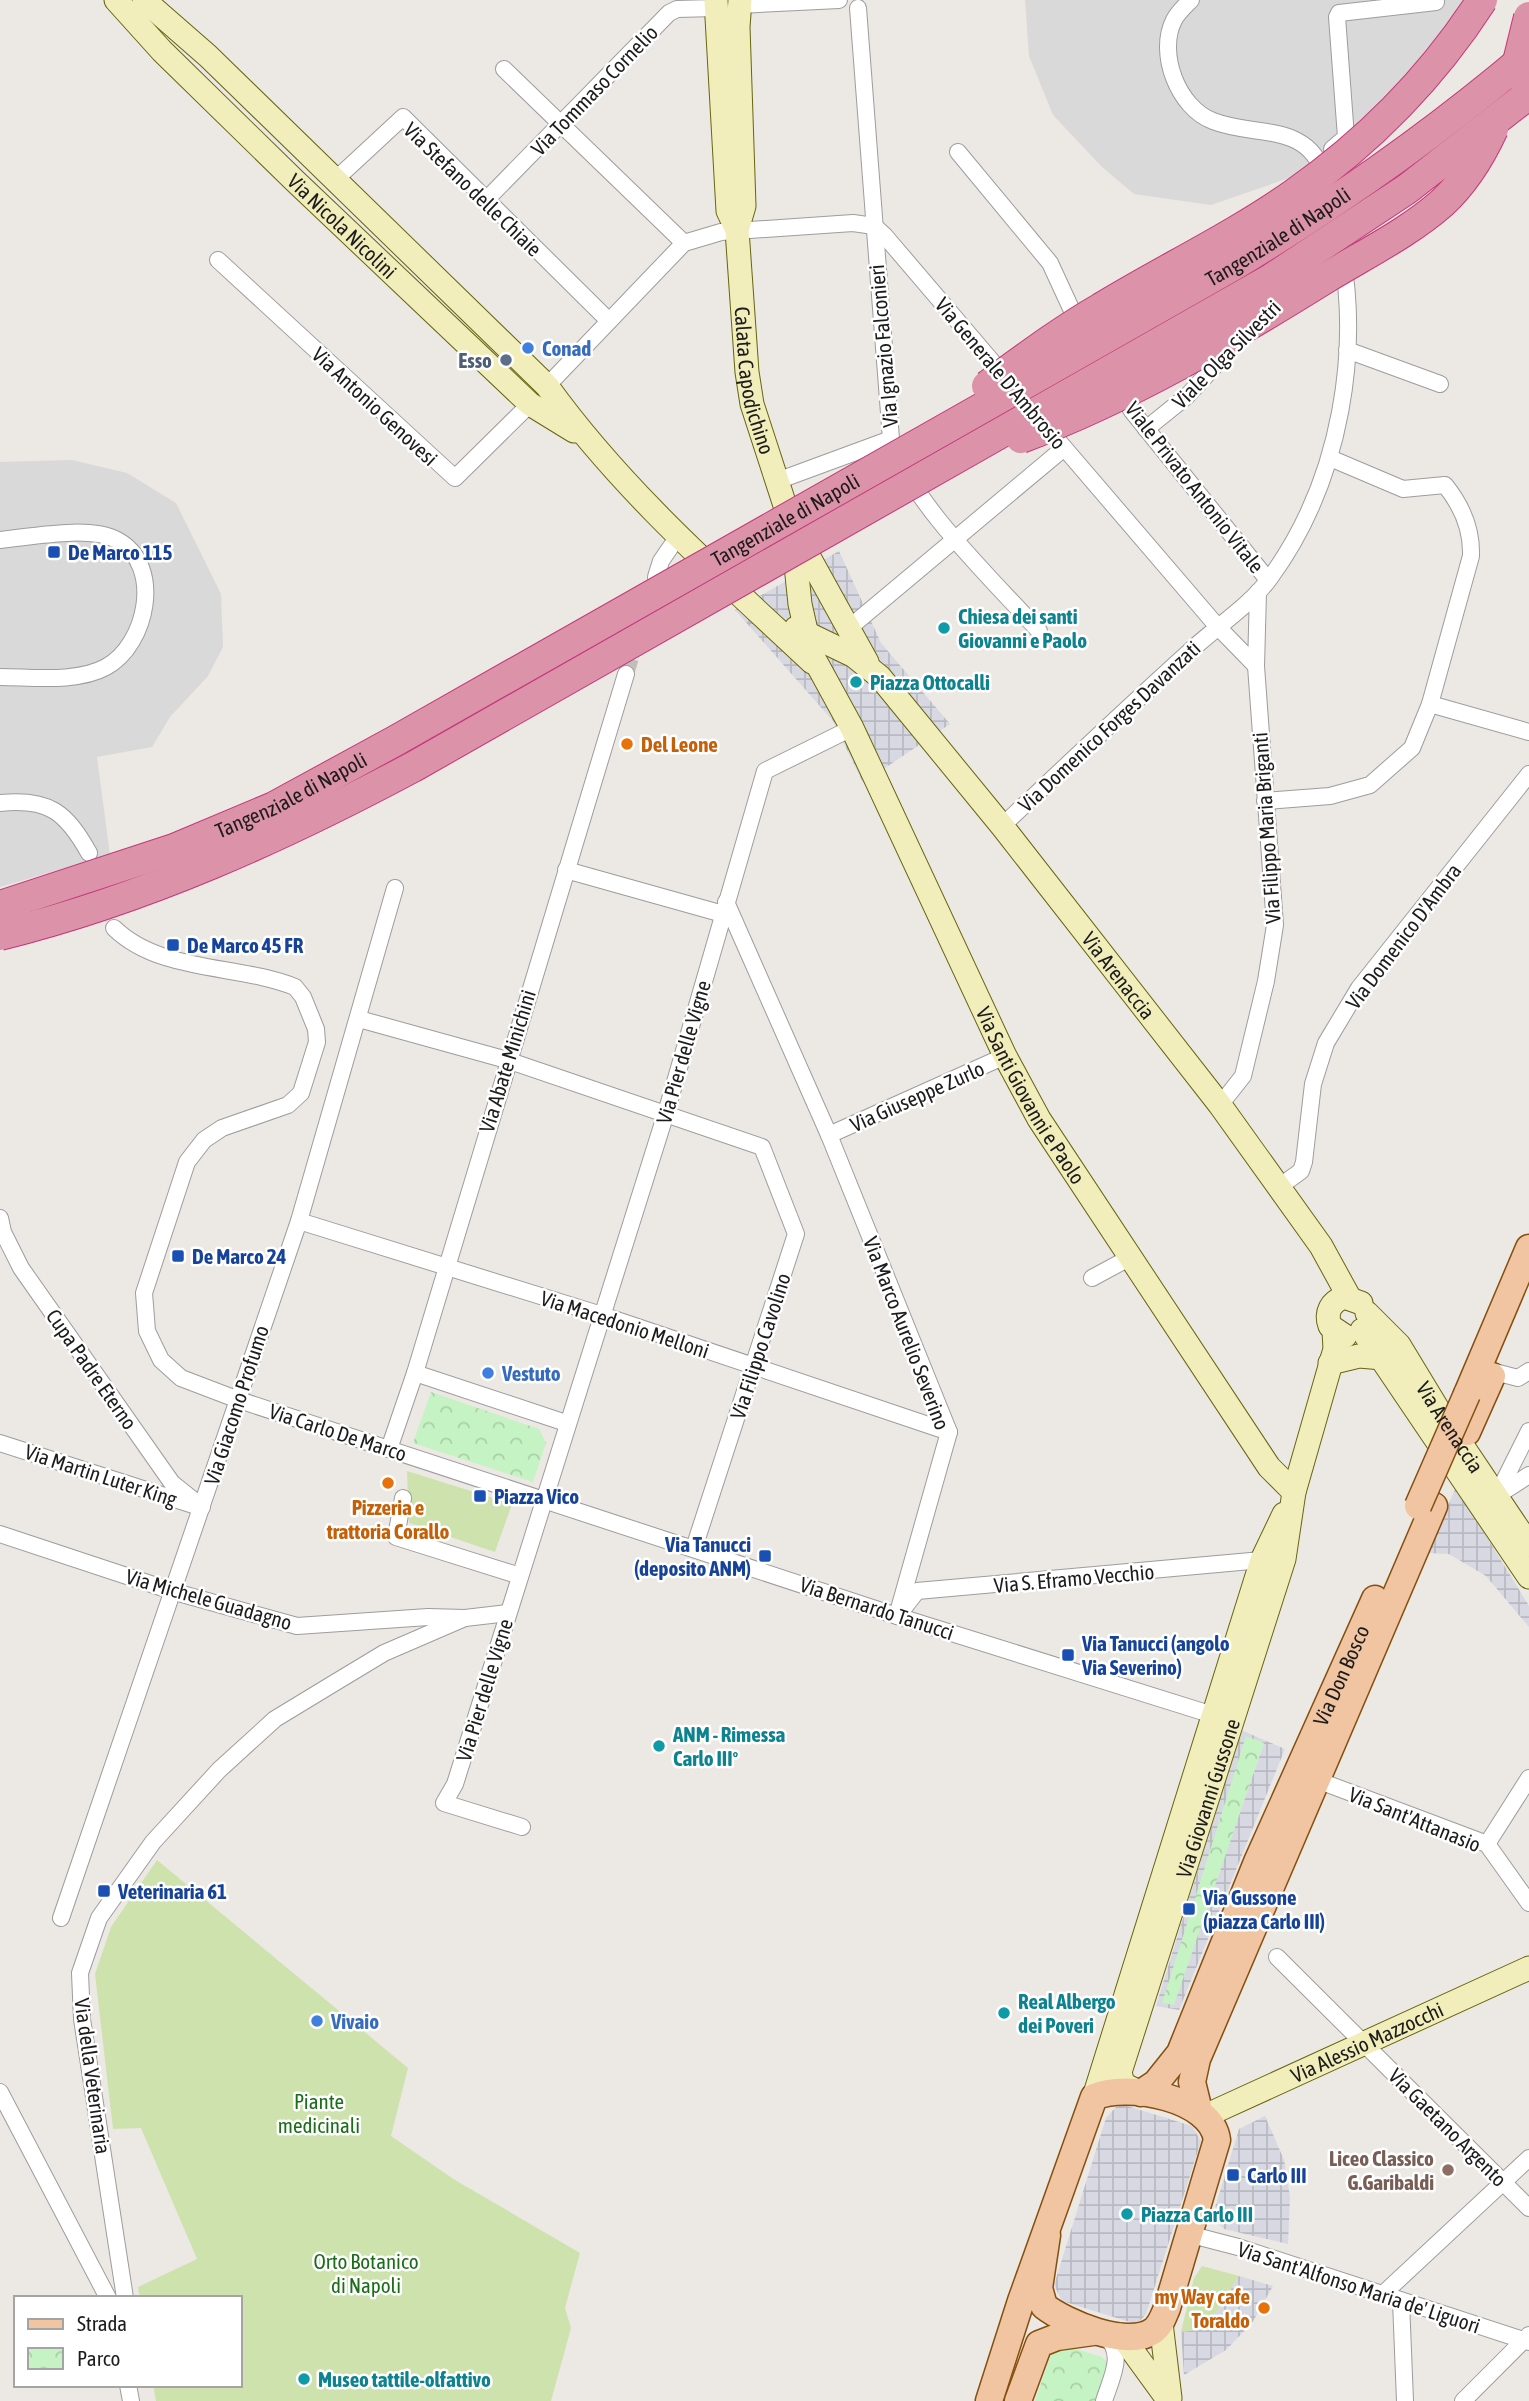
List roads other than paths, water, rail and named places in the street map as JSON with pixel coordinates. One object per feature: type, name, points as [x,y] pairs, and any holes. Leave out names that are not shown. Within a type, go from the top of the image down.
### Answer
[{"type":"highway","points":[[855,479],[1065,330],[1246,224],[1338,161],[1426,74],[1482,0]]},
{"type":"highway","points":[[923,476],[1079,416],[1137,388],[1223,340],[1427,215],[1461,183],[1483,151],[1512,84],[1529,17]]},
{"type":"highway","name":"Tangenziale di Napoli","points":[[0,906],[174,849],[274,807],[1299,226],[1438,128],[1529,54]]},
{"type":"highway","name":"Tangenziale di Napoli","points":[[0,935],[72,915],[162,884],[309,822],[413,767],[1211,314],[1328,243],[1408,189],[1529,94]]},
{"type":"main road","name":"Via Nicola Nicolini","points":[[116,0],[162,51],[530,404],[583,436]]},
{"type":"main road","name":"Via Nicola Nicolini","points":[[144,0],[335,180],[547,386],[583,436],[757,614],[819,669]]},
{"type":"main road","name":"Calata Capodichino","points":[[740,3],[744,206],[737,230],[747,372],[752,404],[792,527],[804,629],[819,669]]},
{"type":"main road","name":"Calata Capodichino","points":[[715,4],[728,211],[737,230]]},
{"type":"main road","points":[[154,39],[153,33],[157,25],[166,23],[174,26]]},
{"type":"main road","points":[[530,404],[547,386]]},
{"type":"main road","name":"Calata Capodichino","points":[[792,527],[869,666]]},
{"type":"main road","name":"Via Nicola Nicolini","points":[[757,614],[804,629],[869,666]]},
{"type":"main road","name":"Via Arenaccia","points":[[869,666],[1002,825],[1220,1105],[1279,1186],[1321,1246],[1349,1297],[1362,1304],[1347,1337]]},
{"type":"main road","name":"Via Santi Giovanni e Paolo","points":[[819,669],[852,728],[1005,1056],[1039,1119],[1269,1467],[1294,1492]]},
{"type":"main road","name":"Via Don Bosco","points":[[1140,2093],[1163,2076],[1180,2053],[1267,1839],[1426,1506],[1467,1432],[1529,1248]]},
{"type":"main road","name":"Via Don Bosco","points":[[1202,2114],[1192,2082],[1197,2059],[1317,1780],[1426,1506],[1466,1394],[1487,1368],[1529,1292]]},
{"type":"main road","name":"Via Giovanni Gussone","points":[[1140,2093],[1123,2084],[1120,2072],[1223,1718],[1262,1560],[1294,1492],[1347,1337],[1328,1320],[1329,1310],[1337,1300],[1349,1297]]},
{"type":"main road","points":[[1347,1337],[1359,1356],[1383,1358]]},
{"type":"main road","name":"Via Arenaccia","points":[[1347,1337],[1383,1358],[1529,1577]]},
{"type":"main road","name":"Via Arenaccia","points":[[1347,1337],[1399,1345],[1529,1545]]},
{"type":"main road","name":"Via Giovanni Gussone","points":[[1094,2097],[1223,1718],[1284,1559],[1294,1492]]},
{"type":"main road","name":"Via Alessio Mazzocchi","points":[[1202,2114],[1364,2044],[1529,1968]]},
{"type":"main road","points":[[989,2401],[1021,2301],[1047,2235],[1094,2097],[1104,2092],[1140,2093],[1186,2104],[1216,2127],[1217,2140],[1161,2323],[1170,2401]]},
{"type":"main road","points":[[1047,2235],[1039,2288],[1044,2306],[1072,2325],[1109,2333],[1140,2336],[1151,2332],[1161,2323]]},
{"type":"main road","points":[[1018,2401],[1039,2344],[1057,2337],[1109,2333]]},
{"type":"main road","points":[[1109,2333],[1170,2401]]},
{"type":"street","points":[[740,3],[839,0]]},
{"type":"street","points":[[1191,0],[1173,21],[1167,45],[1172,71],[1187,102],[1213,121],[1266,131],[1307,145],[1319,159],[1344,259],[1348,289],[1347,350],[1339,421],[1330,458],[1284,557],[1263,586],[1217,626],[1256,666]]},
{"type":"street","points":[[1319,159],[1346,137],[1337,17],[1339,13],[1436,2]]},
{"type":"street","name":"Via Tommaso Cornelio","points":[[486,200],[672,11],[715,4]]},
{"type":"street","name":"Via Ignazio Falconieri","points":[[858,8],[891,439],[898,463],[956,540],[1039,631]]},
{"type":"street","points":[[505,69],[684,243]]},
{"type":"street","name":"Via Stefano delle Chiaie","points":[[335,180],[403,117],[610,321]]},
{"type":"street","name":"Viale Privato Antonio Vitale","points":[[958,152],[1050,263],[1074,315],[1146,429],[1263,586]]},
{"type":"street","points":[[547,386],[684,243],[737,230],[853,223],[874,226]]},
{"type":"street","name":"Via Generale D'Ambrosio","points":[[874,226],[1217,626]]},
{"type":"street","name":"Viale Olga Silvestri","points":[[1146,429],[1210,372],[1267,307],[1344,259]]},
{"type":"street","name":"Via Antonio Genovesi","points":[[218,260],[448,475],[455,478],[461,476],[530,404]]},
{"type":"street","points":[[1347,350],[1440,384]]},
{"type":"street","points":[[777,481],[891,439]]},
{"type":"street","points":[[849,628],[1064,448]]},
{"type":"street","points":[[1265,801],[1330,796],[1370,786],[1412,748],[1430,704],[1471,556],[1471,543],[1460,504],[1446,485],[1403,489],[1330,458]]},
{"type":"street","points":[[0,540],[97,533],[118,540],[137,559],[145,577],[145,602],[132,642],[108,666],[87,674],[0,677]]},
{"type":"street","points":[[656,577],[661,561],[679,535]]},
{"type":"street","name":"Via Filippo Maria Briganti","points":[[1220,1105],[1243,1076],[1266,981],[1275,925],[1256,666],[1263,586]]},
{"type":"street","name":"Via Domenico Forges Davanzati","points":[[1002,825],[1217,626]]},
{"type":"street","name":"Via Abate Minichini","points":[[389,1449],[415,1373],[507,1060],[626,674]]},
{"type":"street","points":[[1430,704],[1529,732]]},
{"type":"street","name":"Via Pier delle Vigne","points":[[522,1827],[444,1803],[455,1784],[542,1498],[666,1113],[765,771],[852,728]]},
{"type":"street","name":"Via Domenico D'Ambra","points":[[1279,1186],[1301,1171],[1304,1162],[1313,1084],[1326,1042],[1359,988],[1529,774]]},
{"type":"street","points":[[0,803],[36,802],[54,809],[73,824],[89,853]]},
{"type":"street","points":[[566,870],[724,908]]},
{"type":"street","name":"Via Giacomo Profumo","points":[[61,1918],[175,1592],[236,1399],[299,1220],[395,888]]},
{"type":"street","name":"Via Marco Aurelio Severino","points":[[724,908],[829,1135],[949,1432],[897,1616]]},
{"type":"street","name":"Via Carlo De Marco","points":[[114,928],[129,942],[154,953],[295,988],[303,997],[316,1030],[317,1042],[300,1093],[288,1105],[222,1128],[204,1140],[187,1162],[144,1293],[146,1331],[161,1360],[181,1378],[236,1399],[542,1498]]},
{"type":"street","points":[[359,1019],[507,1060],[666,1113]]},
{"type":"street","name":"Via Giuseppe Zurlo","points":[[829,1135],[1005,1056]]},
{"type":"street","name":"Via Filippo Cavolino","points":[[666,1113],[762,1147],[796,1234],[694,1548]]},
{"type":"street","name":"Cupa Padre Eterno","points":[[0,1218],[3,1233],[21,1268],[172,1483],[202,1507]]},
{"type":"street","name":"Via Macedonio Melloni","points":[[299,1220],[754,1365],[949,1432]]},
{"type":"street","points":[[1092,1278],[1129,1258]]},
{"type":"street","points":[[1487,1368],[1518,1378],[1529,1371]]},
{"type":"street","points":[[415,1373],[566,1423]]},
{"type":"street","points":[[1496,1497],[1529,1431]]},
{"type":"street","name":"Via Martin Luter King","points":[[0,1443],[202,1507]]},
{"type":"street","points":[[1496,1497],[1529,1475]]},
{"type":"street","points":[[403,1497],[396,1537],[520,1576]]},
{"type":"street","name":"Via Bernardo Tanucci","points":[[542,1498],[897,1616],[1223,1718]]},
{"type":"street","name":"Via Michele Guadagno","points":[[0,1534],[175,1592],[297,1626],[428,1617],[465,1618]]},
{"type":"street","name":"Via S. Eframo Vecchio","points":[[897,1616],[917,1591],[1262,1560]]},
{"type":"street","points":[[465,1618],[508,1613]]},
{"type":"street","name":"Via della Veterinaria","points":[[125,2296],[82,2019],[80,1973],[99,1918],[153,1842],[219,1770],[275,1719],[384,1653],[465,1618]]},
{"type":"street","points":[[1487,1844],[1529,1778]]},
{"type":"street","name":"Via Sant'Attanasio","points":[[1317,1780],[1487,1844],[1529,1903]]},
{"type":"street","name":"Via Gaetano Argento","points":[[1277,1957],[1529,2208]]},
{"type":"street","points":[[0,2092],[107,2296]]},
{"type":"street","points":[[1382,2294],[1529,2158]]},
{"type":"street","name":"Via Sant'Alfonso Maria de' Liguori","points":[[1188,2234],[1238,2247],[1527,2339]]},
{"type":"street","points":[[1402,2301],[1405,2401]]},
{"type":"street","points":[[1104,2401],[1116,2362],[1109,2333]]},
{"type":"street","points":[[1463,2401],[1527,2339]]},
{"type":"tunnel","points":[[626,674],[650,596]]},
{"type":"place","name":"Conad","points":[[528,348]]},
{"type":"place","name":"Esso","points":[[506,360]]},
{"type":"place","name":"De Marco 115","points":[[54,552]]},
{"type":"place","name":"Chiesa dei santi Giovanni e Paolo","points":[[944,628]]},
{"type":"place","name":"Piazza Ottocalli","points":[[856,682]]},
{"type":"place","name":"Del Leone","points":[[627,744]]},
{"type":"place","name":"De Marco 45 FR","points":[[173,945]]},
{"type":"place","name":"De Marco 24","points":[[178,1256]]},
{"type":"place","name":"Vestuto","points":[[488,1373]]},
{"type":"place","name":"Pizzeria e trattoria Corallo","points":[[388,1483]]},
{"type":"place","name":"Piazza Vico","points":[[480,1496]]},
{"type":"place","name":"Via Tanucci (deposito ANM)","points":[[765,1556]]},
{"type":"place","name":"Via Tanucci (angolo Via Severino)","points":[[1068,1655]]},
{"type":"place","name":"ANM - Rimessa Carlo III°","points":[[659,1746]]},
{"type":"place","name":"Veterinaria 61","points":[[104,1891]]},
{"type":"place","name":"Via Gussone (piazza Carlo III)","points":[[1189,1909]]},
{"type":"place","name":"Real Albergo dei Poveri","points":[[1004,2013]]},
{"type":"place","name":"Vivaio","points":[[317,2021]]},
{"type":"place","name":"Liceo Classico G.Garibaldi","points":[[1448,2170]]},
{"type":"place","name":"Carlo III","points":[[1233,2175]]},
{"type":"place","name":"Piazza Carlo III","points":[[1127,2214]]},
{"type":"place","name":"my Way cafe Toraldo","points":[[1264,2308]]},
{"type":"place","name":"Museo tattile-olfattivo","points":[[304,2379]]},
{"type":"park label","name":"Piante medicinali","points":[[319,2113]]},
{"type":"park label","name":"Orto Botanico di Napoli","points":[[366,2273]]}]
